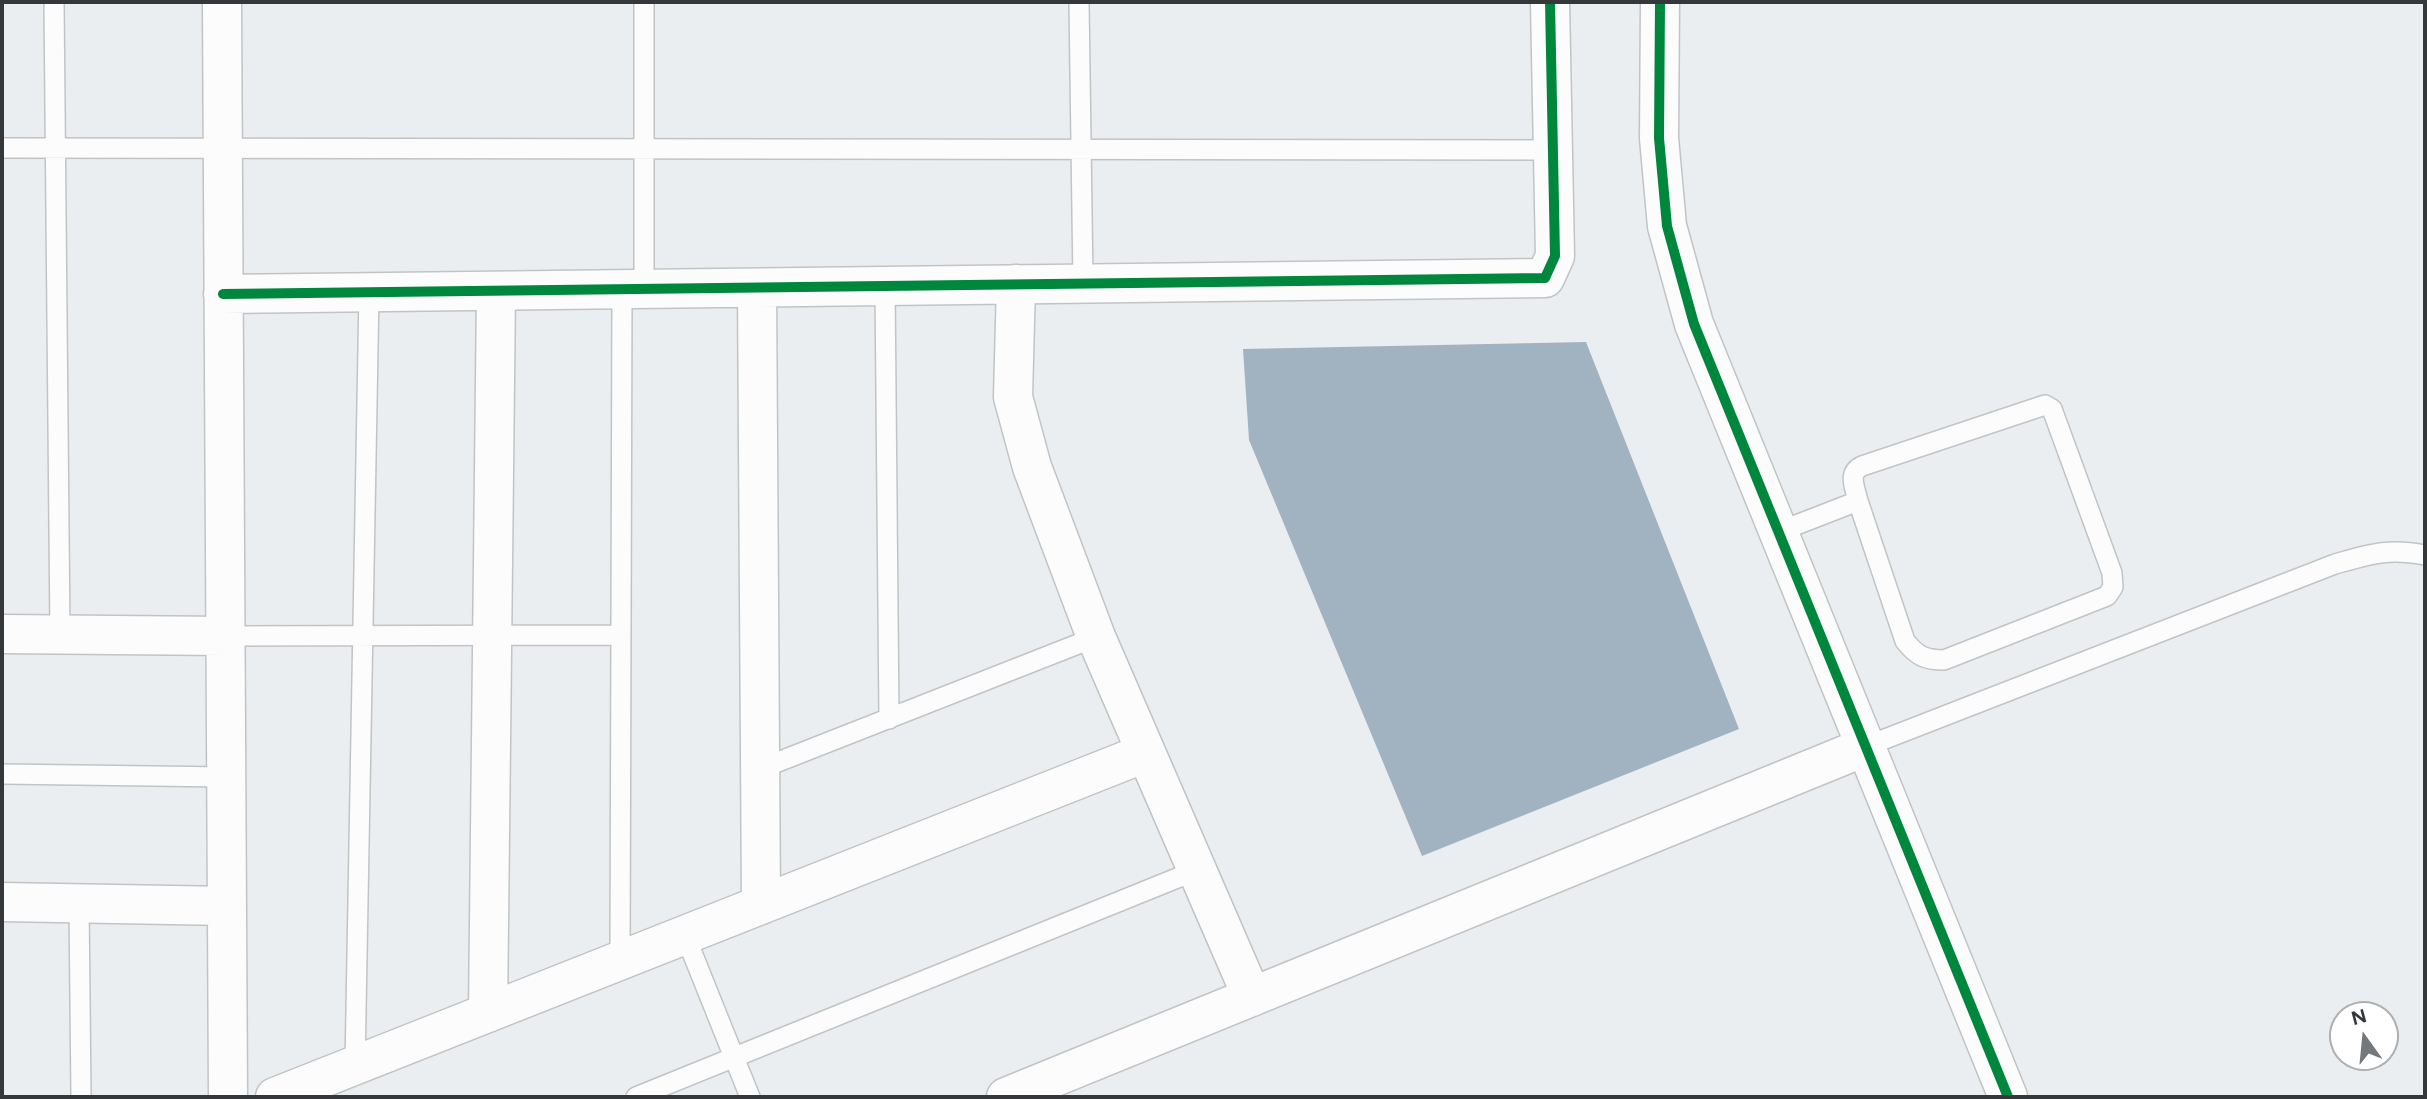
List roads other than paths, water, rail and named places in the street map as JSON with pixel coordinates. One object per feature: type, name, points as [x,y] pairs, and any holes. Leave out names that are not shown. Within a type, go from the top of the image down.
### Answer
[{"type":"street","points":[[222,2],[228,1097]]},
{"type":"street","points":[[223,294],[1545,278],[1555,256],[1550,2]]},
{"type":"street","points":[[1660,2],[1659,138],[1667,226],[1694,324],[2008,1097]]},
{"type":"street","points":[[1016,284],[1013,397],[1032,467],[1096,637],[1252,997]]},
{"type":"street","points":[[757,288],[761,905]]},
{"type":"street","points":[[488,1013],[496,290]]},
{"type":"street","points":[[2,634],[225,636]]},
{"type":"street","points":[[1006,1097],[1867,746]]},
{"type":"street","points":[[275,1097],[1145,752]]},
{"type":"street","points":[[2,902],[227,906]]},
{"type":"lane","points":[[54,2],[60,635]]},
{"type":"lane","points":[[620,961],[621,635],[633,289],[645,149],[645,2]]},
{"type":"lane","points":[[1079,2],[1083,283]]},
{"type":"lane","points":[[2,148],[1553,150]]},
{"type":"lane","points":[[886,286],[889,719]]},
{"type":"lane","points":[[355,1066],[369,292]]},
{"type":"lane","points":[[2045,405],[2052,409],[2112,573],[2113,587],[2107,596],[1944,660],[1928,660],[1915,654],[1905,641],[1858,501],[1852,476],[1854,469],[2045,405]]},
{"type":"lane","points":[[1778,532],[1858,501]]},
{"type":"lane","points":[[1867,746],[2335,564],[2398,550],[2425,555]]},
{"type":"lane","points":[[225,636],[621,635]]},
{"type":"lane","points":[[760,769],[1096,637]]},
{"type":"lane","points":[[2,774],[226,777]]},
{"type":"lane","points":[[636,1097],[1197,870]]},
{"type":"lane","points":[[79,904],[81,1097]]},
{"type":"lane","points":[[685,935],[750,1097]]},
{"type":"water","points":[[1586,342],[1739,729],[1422,856],[1249,440],[1243,349]]}]
